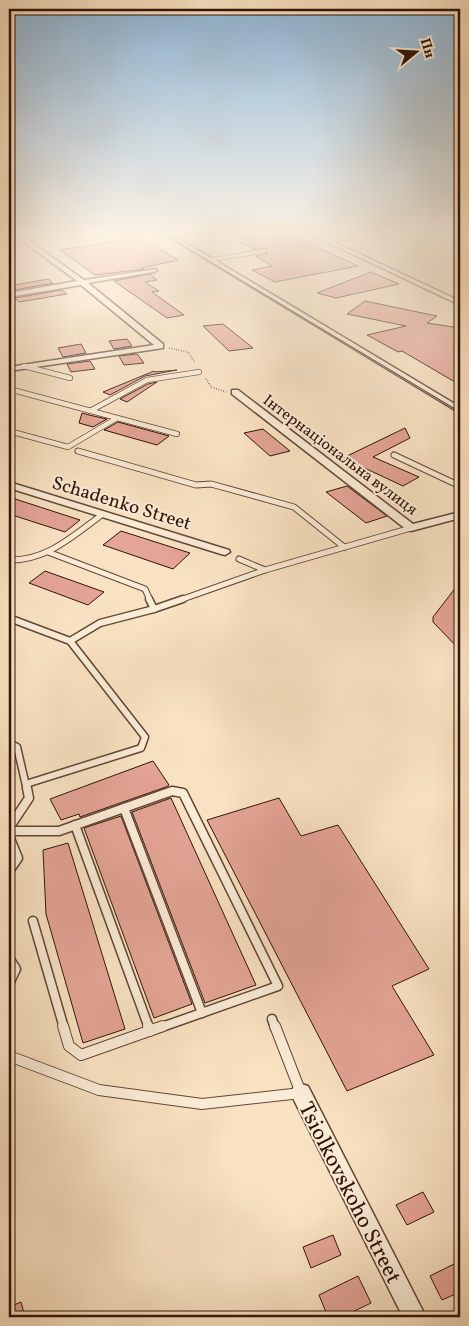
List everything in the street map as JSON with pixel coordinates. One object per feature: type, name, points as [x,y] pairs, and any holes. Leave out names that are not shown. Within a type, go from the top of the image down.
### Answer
[{"type":"street","points":[[10,366],[160,346],[96,294]]},
{"type":"street","points":[[266,294],[460,410]]},
{"type":"street","points":[[442,294],[460,302]]},
{"type":"street","name":"Інтернаціональна вулиця","points":[[235,392],[412,528],[460,515]]},
{"type":"street","name":"Schadenko Street","points":[[9,485],[225,552]]},
{"type":"street","name":"Tsiolkovskoho Street","points":[[301,1093],[415,1317]]},
{"type":"lane","points":[[22,365],[70,378]]},
{"type":"lane","points":[[90,411],[147,380],[198,372]]},
{"type":"lane","points":[[9,389],[177,434]]},
{"type":"lane","points":[[9,431],[68,447],[116,418]]},
{"type":"lane","points":[[78,451],[196,485],[211,484],[294,507],[344,548]]},
{"type":"lane","points":[[394,455],[460,486]]},
{"type":"lane","points":[[9,560],[23,562],[48,552],[103,514]]},
{"type":"lane","points":[[70,641],[100,623],[154,609],[265,570],[412,528]]},
{"type":"lane","points":[[48,552],[145,589],[154,609]]},
{"type":"lane","points":[[238,559],[265,570]]},
{"type":"lane","points":[[9,618],[70,641],[145,737],[140,748],[26,784]]},
{"type":"lane","points":[[9,743],[17,747],[29,798],[9,829]]},
{"type":"lane","points":[[9,829],[59,831],[172,791],[184,793],[278,986],[81,1055],[69,1046],[33,921]]},
{"type":"lane","points":[[124,808],[202,1013]]},
{"type":"lane","points":[[75,825],[150,1031]]},
{"type":"lane","points":[[9,836],[18,858],[9,871]]},
{"type":"lane","points":[[9,958],[16,969],[9,984]]},
{"type":"lane","points":[[9,1056],[99,1090],[202,1104],[301,1093],[272,1019]]},
{"type":"building","points":[[39,294],[67,294],[19,302],[15,298]]},
{"type":"building","points":[[132,294],[155,294],[184,315],[167,318]]},
{"type":"building","points":[[320,294],[355,294],[336,298]]},
{"type":"building","points":[[365,301],[437,316],[427,323],[460,328],[460,385],[402,351],[398,352],[367,335],[406,326],[347,314]]},
{"type":"building","points":[[223,324],[253,348],[229,351],[203,326]]},
{"type":"building","points":[[127,339],[132,346],[114,349],[109,341]]},
{"type":"building","points":[[81,344],[86,353],[63,357],[58,348]]},
{"type":"building","points":[[137,354],[144,363],[124,365],[119,356]]},
{"type":"building","points":[[90,361],[95,369],[71,372],[67,364]]},
{"type":"building","points":[[177,370],[145,376],[110,395],[103,392],[154,371]]},
{"type":"building","points":[[157,382],[127,402],[120,399],[148,384]]},
{"type":"building","points":[[82,413],[107,419],[93,427],[79,423]]},
{"type":"building","points":[[118,422],[169,436],[157,445],[104,430]]},
{"type":"building","points":[[405,428],[410,438],[373,457],[419,477],[403,486],[343,458]]},
{"type":"building","points":[[263,429],[290,451],[270,456],[244,433]]},
{"type":"building","points":[[347,486],[387,516],[366,523],[326,492]]},
{"type":"building","points":[[9,497],[80,520],[65,532],[9,514]]},
{"type":"building","points":[[121,531],[190,553],[173,569],[103,545]]},
{"type":"building","points":[[45,571],[104,592],[88,605],[29,583]]},
{"type":"building","points":[[460,582],[460,650],[433,622],[433,617]]},
{"type":"building","points":[[153,761],[169,785],[166,787],[80,817],[79,814],[61,820],[50,799]]},
{"type":"building","points":[[171,798],[256,985],[205,1003],[132,812]]},
{"type":"building","points":[[279,798],[301,836],[338,825],[429,969],[392,986],[434,1055],[347,1091],[207,820]]},
{"type":"building","points":[[121,816],[192,1004],[154,1018],[84,828]]},
{"type":"building","points":[[68,843],[125,1029],[83,1043],[46,914],[43,850]]},
{"type":"building","points":[[423,1192],[434,1212],[407,1225],[396,1205]]},
{"type":"building","points":[[333,1235],[341,1255],[311,1268],[303,1247]]},
{"type":"building","points":[[460,1261],[460,1292],[442,1300],[430,1276]]},
{"type":"building","points":[[358,1276],[371,1303],[342,1317],[328,1317],[319,1295]]},
{"type":"building","points":[[21,1302],[25,1317],[9,1317],[9,1307]]},
{"type":"tram line","points":[[264,294],[460,412]]}]
